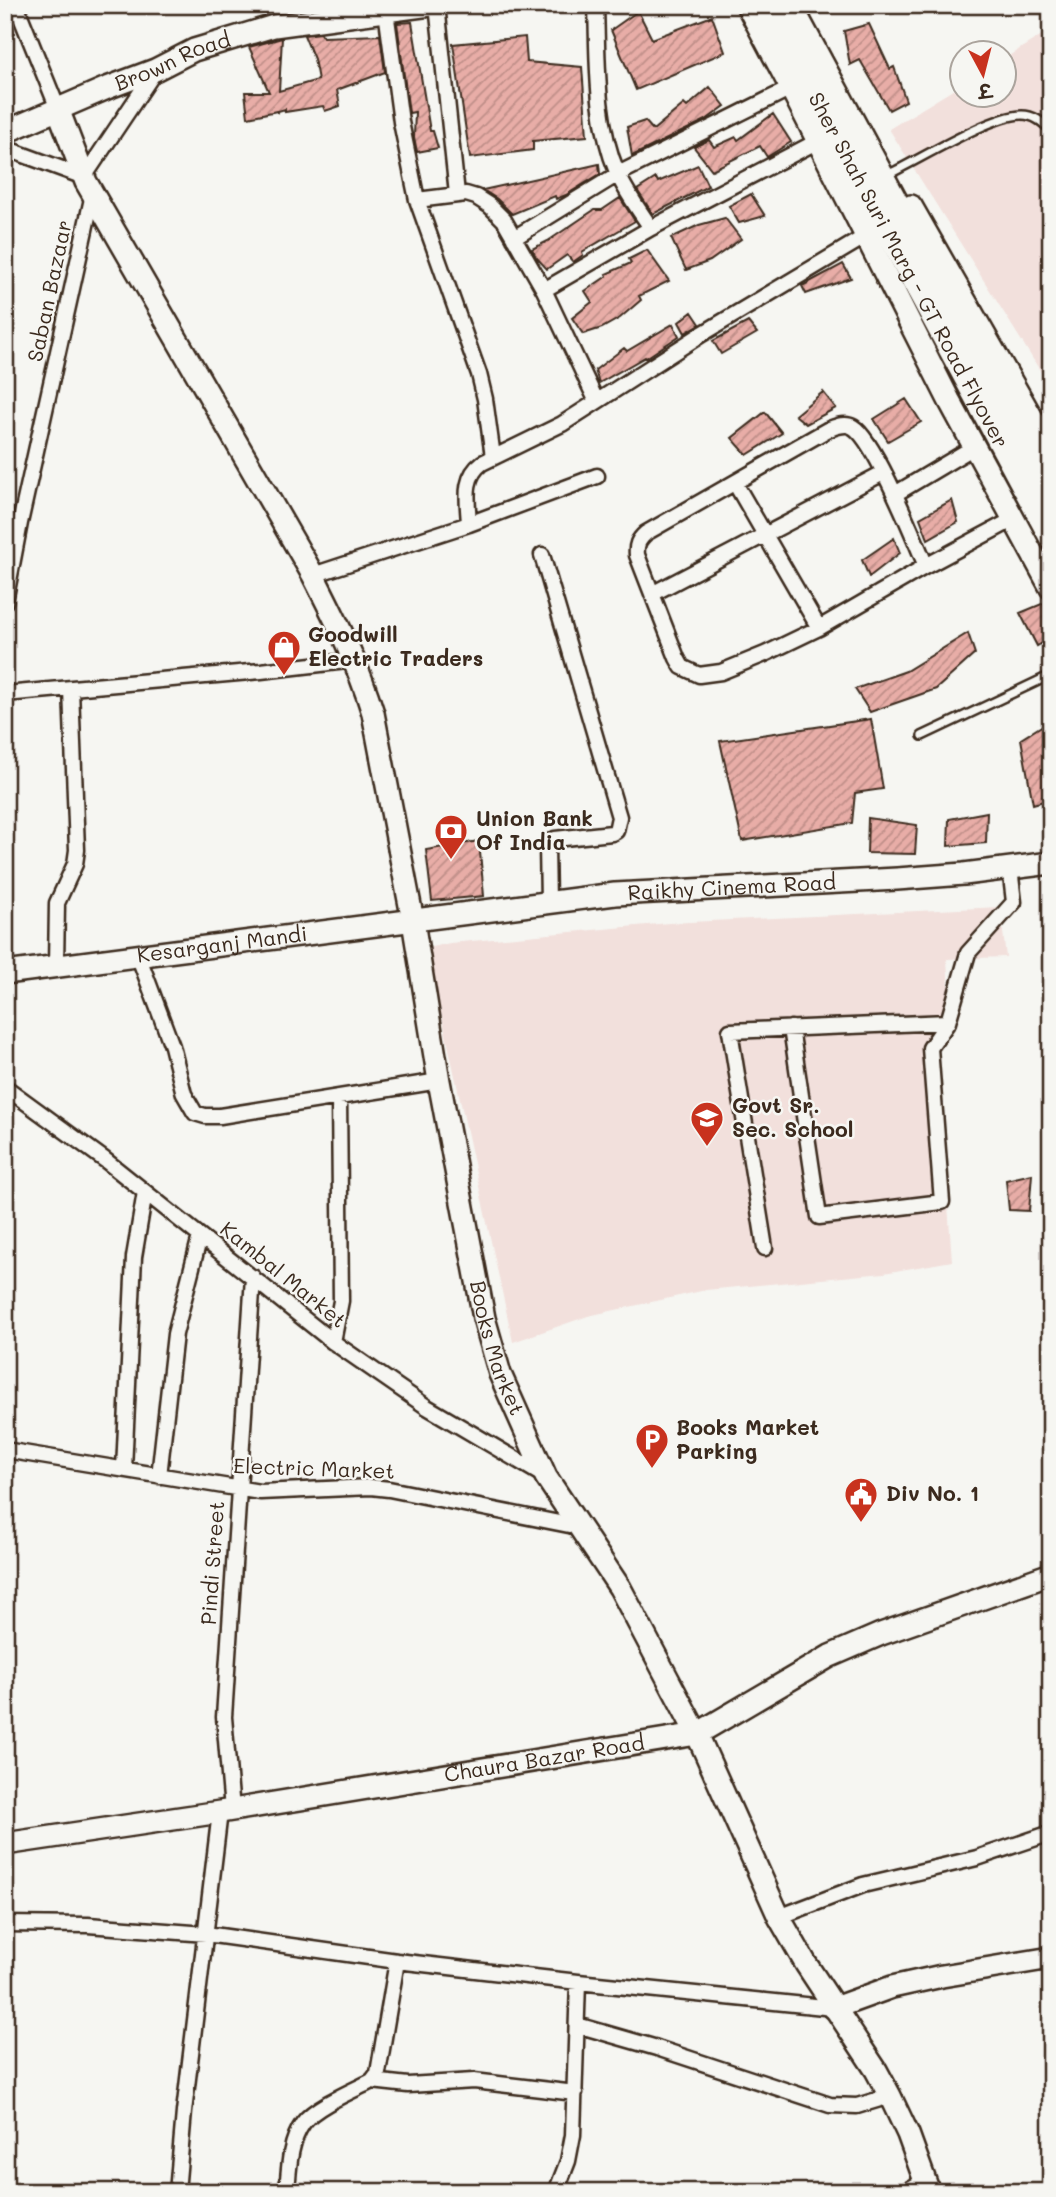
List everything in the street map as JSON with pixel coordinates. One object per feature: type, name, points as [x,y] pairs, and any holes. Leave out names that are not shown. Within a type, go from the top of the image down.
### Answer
[{"type":"main road","name":"Sher Shah Suri Marg - GT Road Flyover","points":[[766,5],[1051,537]]},
{"type":"main road","name":"Sher Shah Suri Marg - GT Road Flyover","points":[[802,7],[1051,490]]},
{"type":"street","points":[[16,5],[58,109]]},
{"type":"street","name":"Brown Road","points":[[5,132],[155,71],[194,50],[274,26],[430,5]]},
{"type":"street","points":[[437,5],[457,194]]},
{"type":"street","points":[[596,5],[600,98],[608,148],[618,174],[651,228]]},
{"type":"street","points":[[747,5],[792,88],[974,447],[1051,588]]},
{"type":"street","points":[[802,7],[1051,452]]},
{"type":"street","points":[[386,11],[401,122],[417,200],[479,374],[494,457]]},
{"type":"street","points":[[5,148],[88,186],[155,71]]},
{"type":"street","points":[[514,238],[618,174],[792,88]]},
{"type":"street","name":"Books Market","points":[[58,109],[88,186],[313,575],[355,660],[373,713],[414,921],[439,1081],[490,1344],[500,1374],[546,1477],[620,1588],[696,1734],[779,1917],[890,2096],[928,2186]]},
{"type":"street","points":[[544,290],[651,228],[818,141]]},
{"type":"street","name":"Saban Bazaar","points":[[5,602],[88,186]]},
{"type":"street","points":[[417,200],[457,194],[476,197],[504,220],[544,290],[596,400]]},
{"type":"street","points":[[469,524],[467,484],[474,469],[562,424],[596,400],[866,236]]},
{"type":"street","points":[[926,566],[895,494],[864,437],[850,425],[840,425],[827,430],[734,482],[646,533],[639,539],[636,548],[682,667],[699,675],[721,672],[819,628],[1014,519]]},
{"type":"street","points":[[895,494],[974,447]]},
{"type":"street","points":[[652,594],[883,473]]},
{"type":"street","points":[[313,575],[469,524],[597,475]]},
{"type":"street","points":[[734,482],[819,628]]},
{"type":"street","points":[[542,555],[619,817],[616,831],[612,833],[555,839],[547,845],[548,902]]},
{"type":"street","points":[[5,694],[355,660]]},
{"type":"street","points":[[56,967],[57,903],[75,864],[77,850],[71,689]]},
{"type":"street","name":"Raikhy Cinema Road","points":[[414,921],[615,894],[897,880],[1051,863]]},
{"type":"street","points":[[791,1028],[819,1217],[942,1202],[930,1048],[948,1022],[968,953],[1014,902],[1010,868]]},
{"type":"street","name":"Kesarganj Mandi","points":[[5,973],[414,921]]},
{"type":"street","points":[[138,955],[172,1046],[184,1094],[195,1114],[220,1116],[439,1081]]},
{"type":"street","points":[[765,1248],[730,1031],[948,1022]]},
{"type":"street","name":"Kambal Market","points":[[5,1087],[145,1192],[332,1342],[426,1406],[546,1477]]},
{"type":"street","points":[[332,1342],[341,1301],[339,1097]]},
{"type":"street","points":[[124,1469],[134,1257],[145,1192]]},
{"type":"street","points":[[159,1476],[175,1334],[200,1236]]},
{"type":"street","name":"Pindi Street","points":[[177,2192],[206,1934],[226,1811],[224,1717],[253,1277]]},
{"type":"street","name":"Electric Market","points":[[5,1450],[239,1490],[288,1492],[380,1488],[579,1527]]},
{"type":"street","name":"Chaura Bazar Road","points":[[5,1844],[226,1811],[696,1734],[830,1656],[881,1634],[1051,1574]]},
{"type":"street","points":[[779,1917],[863,1885],[977,1858],[1051,1833]]},
{"type":"street","points":[[5,1924],[100,1925],[206,1934],[397,1961],[834,2008],[892,1987],[1051,1958]]},
{"type":"street","points":[[287,2192],[291,2155],[296,2136],[304,2122],[314,2113],[372,2081],[378,2073],[397,1961]]},
{"type":"street","points":[[556,2192],[572,2149],[578,1982]]},
{"type":"street","points":[[577,2025],[831,2105],[857,2106],[890,2096]]},
{"type":"street","points":[[372,2081],[408,2084],[474,2081],[575,2093]]},
{"type":"street","points":[[904,2192],[928,2186]]},
{"type":"lane","points":[[893,172],[984,126],[1006,118],[1024,115],[1040,120],[1051,130]]},
{"type":"lane","points":[[922,736],[1051,675]]},
{"type":"shaded area","points":[[1051,29],[1051,388],[889,129],[948,93],[948,108],[1018,108],[1018,50]]},
{"type":"shaded area","name":"Govt Sr. Sec. School","points":[[1000,907],[1006,957],[947,959],[951,1025],[936,1035],[952,1261],[884,1273],[706,1290],[588,1316],[513,1342],[427,948],[450,943],[669,923]]},
{"type":"building","points":[[638,11],[652,39],[712,16],[725,52],[636,90],[611,30]]},
{"type":"building","points":[[412,22],[430,131],[433,131],[438,148],[417,152],[414,137],[415,112],[409,113],[397,23]]},
{"type":"building","points":[[869,24],[890,69],[894,67],[906,101],[889,110],[860,60],[850,65],[844,31]]},
{"type":"building","points":[[321,33],[323,37],[380,35],[385,72],[337,90],[340,106],[325,111],[323,106],[285,112],[285,109],[278,113],[277,111],[248,117],[245,92],[269,92],[249,47],[282,38],[279,91],[318,80],[314,59],[304,35]]},
{"type":"building","points":[[525,37],[527,62],[582,67],[587,136],[533,141],[533,150],[470,158],[453,44]]},
{"type":"building","points":[[710,87],[725,106],[706,120],[632,156],[627,127],[645,121],[653,130],[684,104],[687,107]]},
{"type":"building","points":[[773,114],[791,142],[767,157],[760,146],[712,170],[694,147],[709,140],[714,147],[736,137],[738,140]]},
{"type":"building","points":[[599,164],[600,174],[566,195],[556,199],[555,196],[512,214],[483,190]]},
{"type":"building","points":[[698,165],[708,186],[653,214],[637,190],[656,178],[658,182]]},
{"type":"building","points":[[751,194],[765,216],[739,223],[729,206]]},
{"type":"building","points":[[620,198],[635,221],[582,252],[583,255],[573,262],[567,255],[547,269],[536,257],[532,249],[594,210],[602,210]]},
{"type":"building","points":[[725,218],[741,239],[710,261],[686,270],[671,238],[699,225]]},
{"type":"building","points":[[647,250],[669,281],[639,296],[641,300],[620,318],[583,334],[572,318],[592,302],[585,291],[607,276],[606,274],[631,263],[629,259]]},
{"type":"building","points":[[843,264],[851,278],[806,294],[802,286]]},
{"type":"building","points":[[692,312],[700,324],[685,333],[679,322]]},
{"type":"building","points":[[748,322],[757,333],[721,354],[713,341]]},
{"type":"building","points":[[673,324],[679,336],[646,358],[599,383],[595,370],[624,348],[627,351]]},
{"type":"building","points":[[823,392],[836,408],[806,424],[795,415]]},
{"type":"building","points":[[906,399],[921,422],[888,441],[874,419]]},
{"type":"building","points":[[765,412],[782,433],[747,455],[732,438]]},
{"type":"building","points":[[952,500],[958,522],[928,539],[920,518]]},
{"type":"building","points":[[894,538],[900,553],[869,577],[862,560]]},
{"type":"building","points":[[1049,601],[1051,638],[1037,646],[1020,613]]},
{"type":"building","points":[[968,633],[975,654],[936,689],[870,712],[855,689],[906,671]]},
{"type":"building","points":[[871,719],[883,789],[855,793],[852,823],[742,841],[720,741]]},
{"type":"building","points":[[1051,720],[1051,799],[1033,804],[1021,739]]},
{"type":"building","points":[[987,812],[986,843],[948,846],[949,819]]},
{"type":"building","points":[[868,818],[917,825],[915,854],[867,853]]},
{"type":"building","points":[[479,841],[484,896],[432,901],[426,850]]},
{"type":"building","points":[[1032,1174],[1029,1211],[1009,1210],[1006,1180]]},
{"type":"place","name":"Goodwill Electric Traders","points":[[284,677]]},
{"type":"place","name":"Union Bank Of India","points":[[451,861]]},
{"type":"place","name":"Govt Sr. Sec. School","points":[[707,1148]]},
{"type":"place","name":"Books Market Parking","points":[[652,1470]]},
{"type":"place","name":"Div No. 1","points":[[861,1524]]}]
